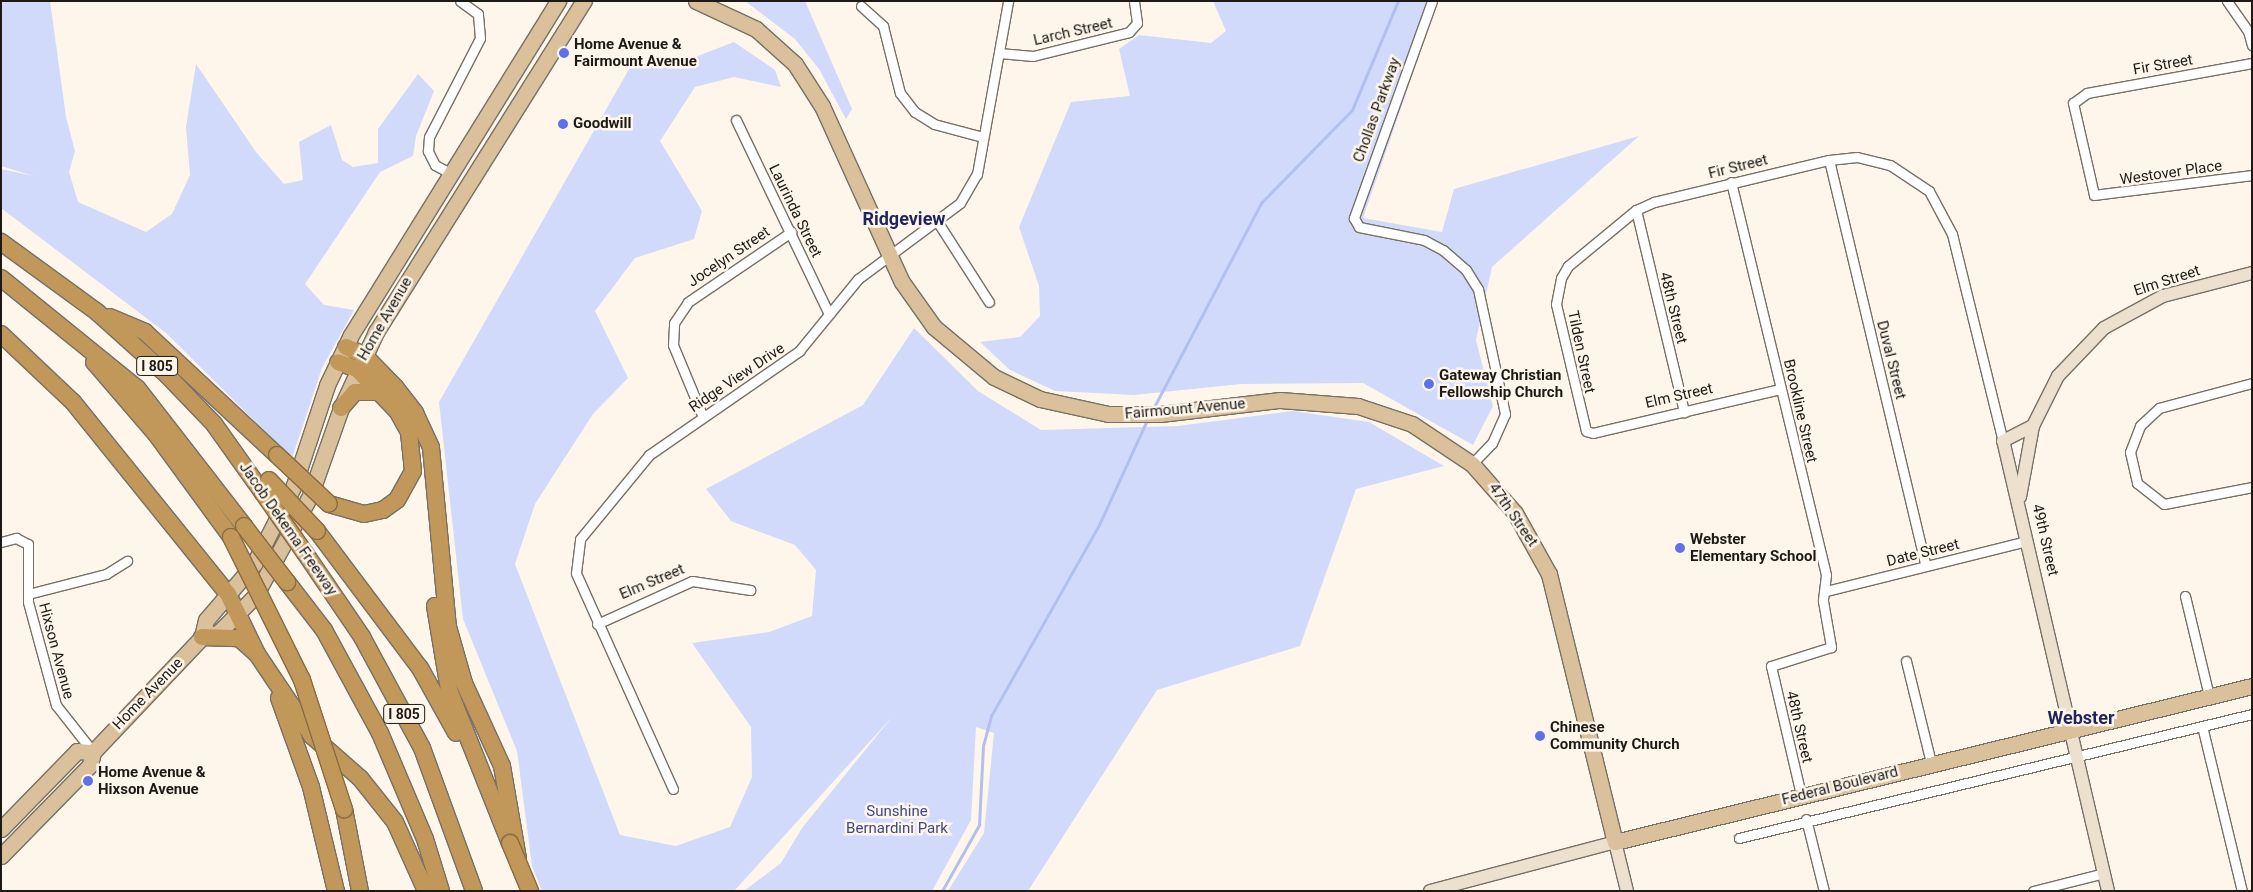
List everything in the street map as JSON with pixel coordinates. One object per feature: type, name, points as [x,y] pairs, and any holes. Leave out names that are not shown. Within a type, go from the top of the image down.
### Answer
[{"type":"highway","name":"I 805","points":[[1,242],[97,312],[214,424],[266,487]]},
{"type":"highway","name":"Jacob Dekema Freeway","points":[[1,278],[64,326],[137,388],[324,630],[380,733],[425,839],[441,891]]},
{"type":"highway","points":[[97,312],[145,332],[329,504],[346,512],[383,510],[407,487],[414,471],[409,432],[360,362]]},
{"type":"highway","points":[[64,326],[156,434],[231,537],[302,680],[344,809],[360,891]]},
{"type":"highway","points":[[1,334],[73,402],[228,594],[240,612],[257,654],[312,736],[360,778],[395,822],[426,891]]},
{"type":"highway","points":[[346,347],[415,413],[434,459],[448,627],[464,683],[502,766],[522,891]]},
{"type":"highway","points":[[338,362],[360,362]]},
{"type":"highway","points":[[341,408],[355,392],[380,392]]},
{"type":"highway","points":[[266,487],[317,531],[420,668],[480,777],[530,891]]},
{"type":"highway","name":"Jacob Dekema Freeway","points":[[266,487],[304,553],[362,637],[422,748],[474,891]]},
{"type":"highway","points":[[438,494],[434,562],[438,636],[449,690],[480,777]]},
{"type":"highway","points":[[202,637],[239,638],[257,654]]},
{"type":"highway","points":[[270,673],[311,787],[336,891]]},
{"type":"main road","name":"Home Avenue","points":[[1,856],[90,765],[93,752],[202,637],[206,620],[254,564],[294,485],[338,362],[346,347],[450,173],[558,1]]},
{"type":"main road","name":"Home Avenue","points":[[202,637],[218,633],[254,596],[310,496],[341,408],[360,362],[584,1]]},
{"type":"main road","name":"Fairmount Avenue","points":[[696,1],[756,29],[806,79],[889,256],[934,327],[970,362],[1040,399],[1062,406],[1134,415],[1307,399],[1358,406],[1412,424],[1472,464]]},
{"type":"main road","name":"47th Street","points":[[1472,464],[1516,513],[1549,574],[1615,842]]},
{"type":"main road","name":"Federal Boulevard","points":[[1615,842],[1931,763],[2252,686]]},
{"type":"main road","points":[[1,829],[77,752],[93,752]]},
{"type":"street","points":[[450,173],[435,165],[428,151],[429,137],[480,38],[478,14],[460,1]]},
{"type":"street","name":"Ridge View Drive","points":[[673,789],[597,624],[576,573],[580,539],[638,464],[800,351],[858,279],[937,221],[971,189],[983,137],[1008,1]]},
{"type":"street","name":"Larch Street","points":[[999,53],[1033,56],[1124,34],[1138,23],[1134,1]]},
{"type":"street","name":"Chollas Parkway","points":[[1432,1],[1355,209],[1359,227],[1424,240],[1443,250],[1466,270],[1478,290],[1505,414],[1492,443],[1472,464]]},
{"type":"street","points":[[2227,1],[2248,31],[2252,45]]},
{"type":"street","points":[[861,6],[883,26],[900,92],[915,112],[934,124],[983,137]]},
{"type":"street","name":"Fir Street","points":[[2094,195],[2073,103],[2079,95],[2252,64]]},
{"type":"street","name":"Laurinda Street","points":[[736,120],[830,314]]},
{"type":"street","name":"Fir Street","points":[[1561,278],[1568,266],[1636,210],[1731,182],[1829,160],[1857,157],[1890,165],[1914,179],[1936,201]]},
{"type":"street","name":"Duval Street","points":[[1829,160],[1926,566]]},
{"type":"street","name":"Westover Place","points":[[2094,195],[2252,174]]},
{"type":"street","name":"Brookline Street","points":[[1731,182],[1826,591],[1823,601],[1832,637],[1831,647],[1771,666]]},
{"type":"street","name":"49th Street","points":[[1936,201],[1952,234],[2019,502],[2108,891]]},
{"type":"street","name":"48th Street","points":[[1636,210],[1684,412]]},
{"type":"street","points":[[937,221],[989,302]]},
{"type":"street","name":"Jocelyn Street","points":[[703,417],[673,345],[674,322],[688,302],[790,232]]},
{"type":"street","name":"Elm Street","points":[[2019,502],[2033,426],[2058,376],[2104,328],[2163,296],[2252,273]]},
{"type":"street","name":"Tilden Street","points":[[1561,278],[1556,304],[1586,431]]},
{"type":"street","points":[[2252,383],[2159,408],[2140,426],[2130,452],[2137,483],[2164,504],[2252,487]]},
{"type":"street","name":"Elm Street","points":[[1586,431],[1684,412],[1780,389]]},
{"type":"street","points":[[2003,441],[2033,426]]},
{"type":"street","name":"Hixson Avenue","points":[[1,542],[16,538],[28,544],[28,594],[56,705],[93,752]]},
{"type":"street","name":"Date Street","points":[[1826,591],[2027,541]]},
{"type":"street","points":[[28,594],[106,574],[127,561]]},
{"type":"street","name":"Elm Street","points":[[597,624],[692,581],[750,590]]},
{"type":"street","points":[[2185,596],[2209,696]]},
{"type":"street","points":[[1906,662],[1931,763]]},
{"type":"street","name":"48th Street","points":[[1771,666],[1801,795]]},
{"type":"street","points":[[1739,838],[1806,819],[2252,714]]},
{"type":"street","points":[[2202,726],[2242,891]]},
{"type":"street","points":[[1806,819],[1824,891]]},
{"type":"street","name":"Federal Boulevard","points":[[1430,891],[1615,842]]},
{"type":"street","name":"47th Street","points":[[1615,842],[1627,891]]},
{"type":"street","points":[[2033,891],[2104,873]]},
{"type":"green space","points":[[1,1],[50,1],[66,117],[75,151],[69,172],[78,202],[146,232],[172,214],[190,175],[186,127],[196,64],[256,152],[284,184],[303,180],[299,142],[331,125],[342,160],[353,167],[378,163],[378,129],[418,74],[434,91],[416,136],[413,156],[380,172],[305,284],[324,305],[354,310],[322,368],[292,458],[166,333],[1,208],[1,169],[34,176],[1,166]]},
{"type":"green space","points":[[745,1],[805,1],[852,109],[846,119],[819,69],[795,39]]},
{"type":"green space","points":[[1213,1],[1438,1],[1363,218],[1442,232],[1454,189],[1639,136],[1492,267],[1476,340],[1493,406],[1473,445],[1363,383],[1241,384],[1134,395],[1055,391],[1010,370],[980,342],[1020,337],[1040,316],[1039,286],[1019,227],[1071,102],[1130,96],[1119,49],[1139,35],[1211,43],[1226,31]]},
{"type":"green space","name":"Sunshine Bernardini Park","points":[[734,42],[775,70],[781,87],[734,77],[695,87],[660,141],[702,211],[694,239],[635,258],[595,311],[628,378],[593,414],[535,504],[515,564],[620,835],[676,846],[730,827],[752,777],[751,727],[692,643],[769,632],[812,616],[816,570],[795,545],[731,521],[706,489],[863,405],[914,328],[978,391],[1041,430],[1178,426],[1293,411],[1369,422],[1444,466],[1356,489],[1300,646],[1157,690],[1028,891],[948,891],[984,833],[994,733],[976,727],[971,820],[932,891],[744,891],[781,863],[802,828],[892,717],[734,891],[542,891],[532,866],[517,751],[463,619],[439,402],[636,57],[667,68]]},
{"type":"waterway","points":[[1153,409],[1261,203],[1352,110],[1398,1]]},
{"type":"waterway","points":[[942,891],[979,825],[983,746],[991,716],[1099,525],[1147,420]]},
{"type":"place","name":"Home Avenue & Fairmount Avenue","points":[[564,53]]},
{"type":"place","name":"Goodwill","points":[[563,124]]},
{"type":"place","name":"Gateway Christian Fellowship Church","points":[[1429,384]]},
{"type":"place","name":"Webster Elementary School","points":[[1680,548]]},
{"type":"place","name":"Chinese Community Church","points":[[1540,736]]},
{"type":"place","name":"Home Avenue & Hixson Avenue","points":[[88,781]]},
{"type":"district","name":"Ridgeview","points":[[904,219]]},
{"type":"district","name":"Webster","points":[[2081,718]]}]
